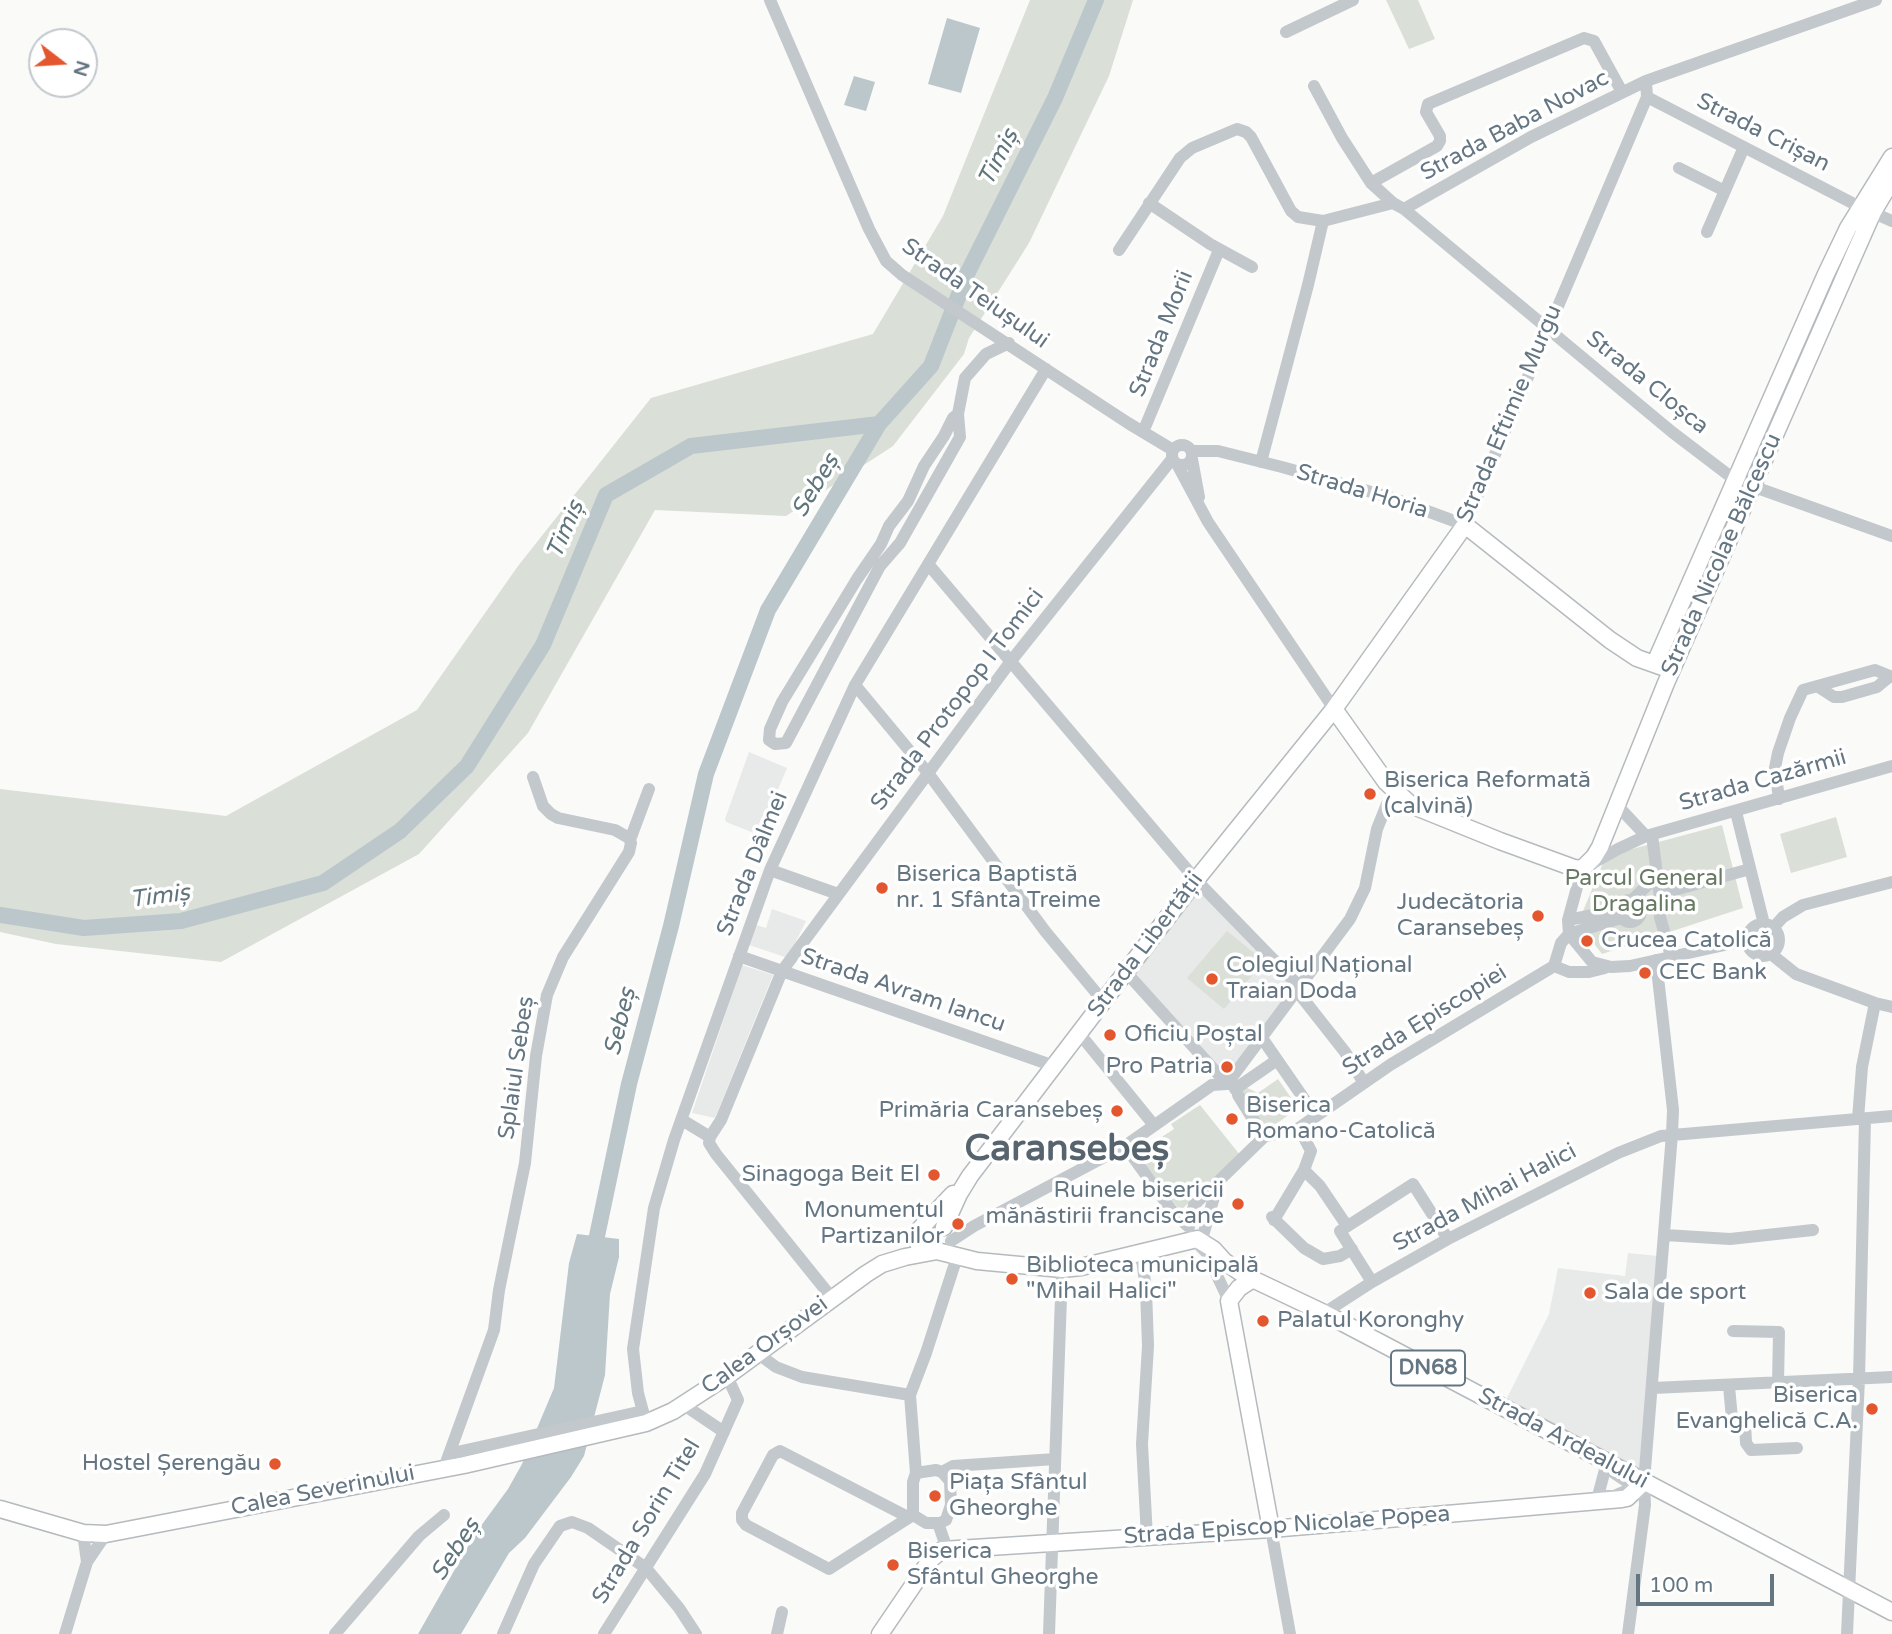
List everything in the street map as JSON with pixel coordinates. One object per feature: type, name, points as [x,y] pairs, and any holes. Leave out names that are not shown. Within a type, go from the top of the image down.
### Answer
[{"type":"main road","name":"Strada Nicolae Bălcescu","points":[[1582,869],[1600,846],[1671,670],[1752,488],[1866,210],[1892,157]]},
{"type":"main road","name":"Strada Nicolae Bălcescu","points":[[1655,663],[1826,274],[1866,210],[1892,180]]},
{"type":"main road","name":"Strada Horia","points":[[1465,525],[1610,640],[1637,658],[1671,670]]},
{"type":"main road","name":"Strada Eftimie Murgu","points":[[1334,709],[1465,525]]},
{"type":"main road","points":[[1334,709],[1376,769],[1411,805],[1433,816],[1582,869]]},
{"type":"main road","name":"Strada Libertății","points":[[922,1227],[963,1185],[1125,971],[1334,709]]},
{"type":"main road","name":"Strada Libertății","points":[[932,1251],[953,1244],[963,1185]]},
{"type":"main road","points":[[932,1251],[917,1242],[922,1227],[936,1222],[953,1244],[1062,1269],[1081,1267],[1186,1241],[1202,1241]]},
{"type":"main road","name":"Calea Orșovei","points":[[638,1419],[684,1405],[727,1376],[882,1264],[922,1227]]},
{"type":"main road","name":"Strada Ardealului","points":[[1202,1241],[1224,1261],[1253,1279],[1324,1313],[1606,1465],[1644,1482],[1892,1612]]},
{"type":"main road","name":"Calea Orșovei","points":[[882,1264],[932,1251]]},
{"type":"main road","points":[[1253,1279],[1239,1288],[1228,1301],[1271,1529]]},
{"type":"main road","name":"Calea Severinului","points":[[0,1509],[83,1533],[106,1534],[444,1468],[463,1455],[638,1419]]},
{"type":"main road","name":"Strada Episcop Nicolae Popea","points":[[947,1549],[1271,1529],[1627,1498],[1644,1482]]},
{"type":"main road","points":[[880,1634],[931,1559],[947,1549]]},
{"type":"street","name":"Strada Teiușului","points":[[770,0],[869,229],[887,261],[909,279],[1143,432],[1174,458]]},
{"type":"street","points":[[1286,32],[1353,0]]},
{"type":"street","name":"Strada Baba Novac","points":[[1399,206],[1646,81],[1876,0]]},
{"type":"street","points":[[1371,183],[1437,146],[1440,136],[1426,112],[1428,104],[1584,38],[1594,41],[1622,92]]},
{"type":"street","name":"Strada Baba Novac","points":[[1646,81],[1647,97]]},
{"type":"street","points":[[1314,86],[1336,128],[1371,183],[1399,206]]},
{"type":"street","name":"Strada Crișan","points":[[1647,97],[1892,221]]},
{"type":"street","name":"Strada Eftimie Murgu","points":[[1465,525],[1647,97]]},
{"type":"street","points":[[1119,250],[1180,158],[1192,148],[1237,129],[1251,137],[1294,215],[1323,221],[1399,206]]},
{"type":"street","points":[[1707,232],[1744,147]]},
{"type":"street","points":[[1679,168],[1725,191]]},
{"type":"street","points":[[1149,203],[1219,250],[1252,267]]},
{"type":"street","name":"Strada Cloșca","points":[[1399,206],[1672,432],[1735,480],[1892,536]]},
{"type":"street","points":[[1261,462],[1323,221]]},
{"type":"street","name":"Strada Morii","points":[[1143,432],[1219,250]]},
{"type":"street","points":[[958,414],[924,466],[908,501],[889,526],[881,544],[782,702],[769,729],[769,740],[775,744],[786,743],[880,566],[900,543],[960,437],[958,414],[965,378],[986,354],[1014,347]]},
{"type":"street","name":"Strada Dâlmei","points":[[638,1419],[634,1367],[635,1328],[654,1208],[770,870],[855,685],[1046,369]]},
{"type":"street","name":"Strada Horia","points":[[1174,458],[1182,445],[1188,446],[1192,455],[1218,451],[1389,497],[1465,525]]},
{"type":"street","points":[[1174,458],[1186,465],[1192,455]]},
{"type":"street","points":[[1192,455],[1200,507]]},
{"type":"street","points":[[1174,458],[1200,507],[1334,709]]},
{"type":"street","name":"Strada Protopop I Tomici","points":[[710,1137],[721,1119],[782,971],[1010,661],[1174,458]]},
{"type":"street","points":[[928,564],[1196,880],[1299,989],[1364,1083]]},
{"type":"street","points":[[1779,799],[1775,768],[1782,739],[1803,690],[1875,670],[1891,676]]},
{"type":"street","points":[[855,685],[928,773],[1045,931],[1103,1001]]},
{"type":"street","name":"Strada Cazărmii","points":[[1582,869],[1649,836],[1892,766]]},
{"type":"street","points":[[533,777],[543,806],[551,814],[558,818],[615,830],[630,840]]},
{"type":"street","name":"Splaiul Sebeș","points":[[444,1468],[463,1455],[463,1416],[494,1330],[499,1290],[523,1174],[536,1056],[547,995],[562,957],[629,852],[630,840],[649,789]]},
{"type":"street","points":[[1233,1089],[1262,1038],[1340,934],[1359,902],[1368,875],[1377,829],[1387,804],[1396,792]]},
{"type":"street","points":[[1617,805],[1649,836],[1660,894],[1661,917],[1671,956]]},
{"type":"street","points":[[1736,812],[1769,926],[1779,942],[1770,954],[1761,956],[1753,952],[1747,940],[1751,930],[1769,926],[1803,905],[1892,882]]},
{"type":"street","name":"Strada Nicolae Bălcescu","points":[[1555,966],[1582,869]]},
{"type":"street","points":[[1660,894],[1751,869]]},
{"type":"street","points":[[770,870],[838,894]]},
{"type":"street","points":[[1620,914],[1622,904],[1632,900],[1657,876]]},
{"type":"street","points":[[1620,914],[1627,922],[1634,922],[1641,914],[1640,906],[1632,900]]},
{"type":"street","points":[[1611,967],[1592,962],[1568,927],[1620,914]]},
{"type":"street","points":[[1641,914],[1661,917]]},
{"type":"street","points":[[1555,966],[1569,972],[1589,972],[1630,966],[1747,940]]},
{"type":"street","points":[[1770,954],[1796,974],[1892,1007]]},
{"type":"street","name":"Strada Avram Iancu","points":[[739,956],[1054,1066]]},
{"type":"street","points":[[1628,1634],[1645,1506],[1644,1482],[1673,1110],[1656,960]]},
{"type":"street","name":"Strada Episcopiei","points":[[1264,1137],[1300,1128],[1390,1065],[1555,966]]},
{"type":"street","points":[[1125,971],[1233,1089],[1264,1137],[1194,1205],[1189,1227],[1175,1215],[1125,1146]]},
{"type":"street","points":[[1847,1634],[1859,1379],[1861,1067],[1875,1003]]},
{"type":"street","points":[[1079,1033],[1153,1124]]},
{"type":"street","points":[[1262,1038],[1311,1110]]},
{"type":"street","points":[[910,1516],[912,1482],[916,1473],[910,1395],[926,1353],[953,1244],[974,1226],[1125,1146],[1212,1085],[1233,1089],[1277,1060]]},
{"type":"street","name":"Strada Mihai Halici","points":[[1324,1313],[1448,1239],[1619,1153],[1661,1136],[1892,1116]]},
{"type":"street","points":[[682,1120],[710,1137],[709,1143],[716,1154],[832,1298]]},
{"type":"street","points":[[1300,1128],[1311,1151],[1304,1170],[1273,1218],[1304,1248],[1323,1259],[1332,1259],[1352,1249]]},
{"type":"street","points":[[1304,1170],[1320,1186],[1372,1282]]},
{"type":"street","points":[[1218,1183],[1200,1246],[1206,1252],[1228,1301]]},
{"type":"street","points":[[1344,1228],[1413,1184],[1448,1239]]},
{"type":"street","points":[[1665,1235],[1730,1239],[1813,1230]]},
{"type":"street","points":[[1141,1251],[1146,1290],[1148,1346],[1142,1444],[1147,1537]]},
{"type":"street","points":[[1049,1634],[1062,1269]]},
{"type":"street","points":[[1733,1331],[1779,1332],[1778,1383]]},
{"type":"street","points":[[757,1353],[776,1367],[802,1377],[910,1395]]},
{"type":"street","name":"Strada Sorin Titel","points":[[604,1634],[705,1474],[738,1400],[727,1376]]},
{"type":"street","points":[[1653,1388],[1892,1377]]},
{"type":"street","points":[[1729,1386],[1732,1419],[1752,1422],[1745,1443],[1748,1448],[1797,1448]]},
{"type":"street","name":"Strada Sorin Titel","points":[[684,1405],[724,1432]]},
{"type":"street","points":[[463,1455],[497,1443],[638,1419]]},
{"type":"street","points":[[910,1516],[829,1569],[746,1525],[742,1520],[742,1513],[773,1455],[780,1451],[926,1523],[946,1520],[951,1505],[950,1480],[942,1472],[930,1470],[916,1473]]},
{"type":"street","points":[[942,1472],[953,1466],[1055,1460]]},
{"type":"street","points":[[1606,1465],[1626,1480],[1628,1490],[1597,1499],[1606,1465]]},
{"type":"street","points":[[335,1634],[419,1536],[444,1515]]},
{"type":"street","points":[[503,1634],[534,1564],[560,1526],[572,1522],[581,1525],[646,1568],[679,1608],[696,1634]]},
{"type":"street","points":[[938,1523],[947,1549]]},
{"type":"street","points":[[1271,1529],[1290,1634]]},
{"type":"street","points":[[83,1533],[87,1562]]},
{"type":"street","points":[[65,1634],[87,1562],[106,1534]]},
{"type":"street","points":[[777,1634],[782,1612]]},
{"type":"shaded area","points":[[947,18],[980,28],[961,93],[928,84]]},
{"type":"shaded area","points":[[854,76],[875,82],[866,111],[844,105]]},
{"type":"shaded area","points":[[749,752],[787,768],[759,835],[726,822],[725,819]]},
{"type":"shaded area","name":"Colegiul Național Traian Doda","points":[[1196,880],[1300,987],[1227,1084],[1125,971]]},
{"type":"shaded area","points":[[772,909],[806,921],[788,958],[749,945],[756,925],[766,928]]},
{"type":"shaded area","points":[[742,965],[773,975],[715,1118],[692,1113]]},
{"type":"shaded area","points":[[577,1234],[619,1239],[619,1257],[610,1294],[605,1375],[584,1456],[525,1538],[509,1553],[461,1634],[418,1634],[475,1534],[508,1489],[522,1464],[554,1388],[569,1263]]},
{"type":"shaded area","points":[[1628,1253],[1658,1256],[1639,1471],[1506,1400],[1549,1314],[1558,1268],[1625,1276]]},
{"type":"green space","points":[[1030,0],[1133,0],[1109,76],[1029,243],[969,338],[964,354],[893,446],[786,516],[655,510],[528,733],[419,854],[221,962],[56,944],[0,932],[0,789],[226,816],[417,710],[518,566],[651,398],[873,334],[943,216]]},
{"type":"green space","points":[[1386,0],[1418,0],[1435,39],[1409,49]]},
{"type":"green space","points":[[1864,215],[1750,472],[1748,468],[1808,329]]},
{"type":"green space","points":[[1836,817],[1847,857],[1791,873],[1780,834]]},
{"type":"green space","name":"Parcul General Dragalina","points":[[1722,825],[1743,908],[1602,954],[1578,923],[1606,856]]},
{"type":"green space","points":[[1227,931],[1264,961],[1224,1009],[1187,978]]},
{"type":"green space","points":[[1278,1079],[1298,1108],[1265,1132],[1238,1092],[1245,1087],[1258,1093]]},
{"type":"green space","points":[[1200,1105],[1240,1155],[1180,1211],[1137,1153],[1174,1129],[1171,1124]]},
{"type":"waterway","name":"Sebeș","points":[[593,1255],[629,1084],[671,926],[706,774],[768,610],[879,424],[931,366],[967,274],[1055,98],[1096,0]]},
{"type":"waterway","name":"Timiș","points":[[0,915],[84,928],[181,921],[323,883],[400,831],[467,766],[543,645],[606,495],[691,446],[879,424]]},
{"type":"place","name":"Biserica Reformată (calvină)","points":[[1370,794]]},
{"type":"place","name":"Biserica Baptistă nr. 1 Sfânta Treime","points":[[882,888]]},
{"type":"place","name":"Judecătoria Caransebeș","points":[[1538,916]]},
{"type":"place","name":"Crucea Catolică","points":[[1587,941]]},
{"type":"place","name":"CEC Bank","points":[[1645,973]]},
{"type":"place","name":"Colegiul Național Traian Doda","points":[[1212,979]]},
{"type":"place","name":"Oficiu Poștal","points":[[1110,1035]]},
{"type":"place","name":"Pro Patria","points":[[1227,1067]]},
{"type":"place","name":"Primăria Caransebeș","points":[[1117,1111]]},
{"type":"place","name":"Biserica Romano-Catolică","points":[[1232,1119]]},
{"type":"place","name":"Sinagoga Beit El","points":[[934,1175]]},
{"type":"place","name":"Ruinele bisericii mănăstirii franciscane","points":[[1238,1204]]},
{"type":"place","name":"Monumentul Partizanilor","points":[[958,1224]]},
{"type":"place","name":"Biblioteca municipală \"Mihail Halici\"","points":[[1012,1279]]},
{"type":"place","name":"Sala de sport","points":[[1590,1293]]},
{"type":"place","name":"Palatul Koronghy","points":[[1263,1321]]},
{"type":"place","name":"Biserica Evanghelică C.A.","points":[[1872,1409]]},
{"type":"place","name":"Hostel Șerengău","points":[[275,1464]]},
{"type":"place","name":"Piața Sfântul Gheorghe","points":[[935,1496]]},
{"type":"place","name":"Biserica Sfântul Gheorghe","points":[[893,1565]]},
{"type":"district","name":"Caransebeș","points":[[1067,1150]]}]
